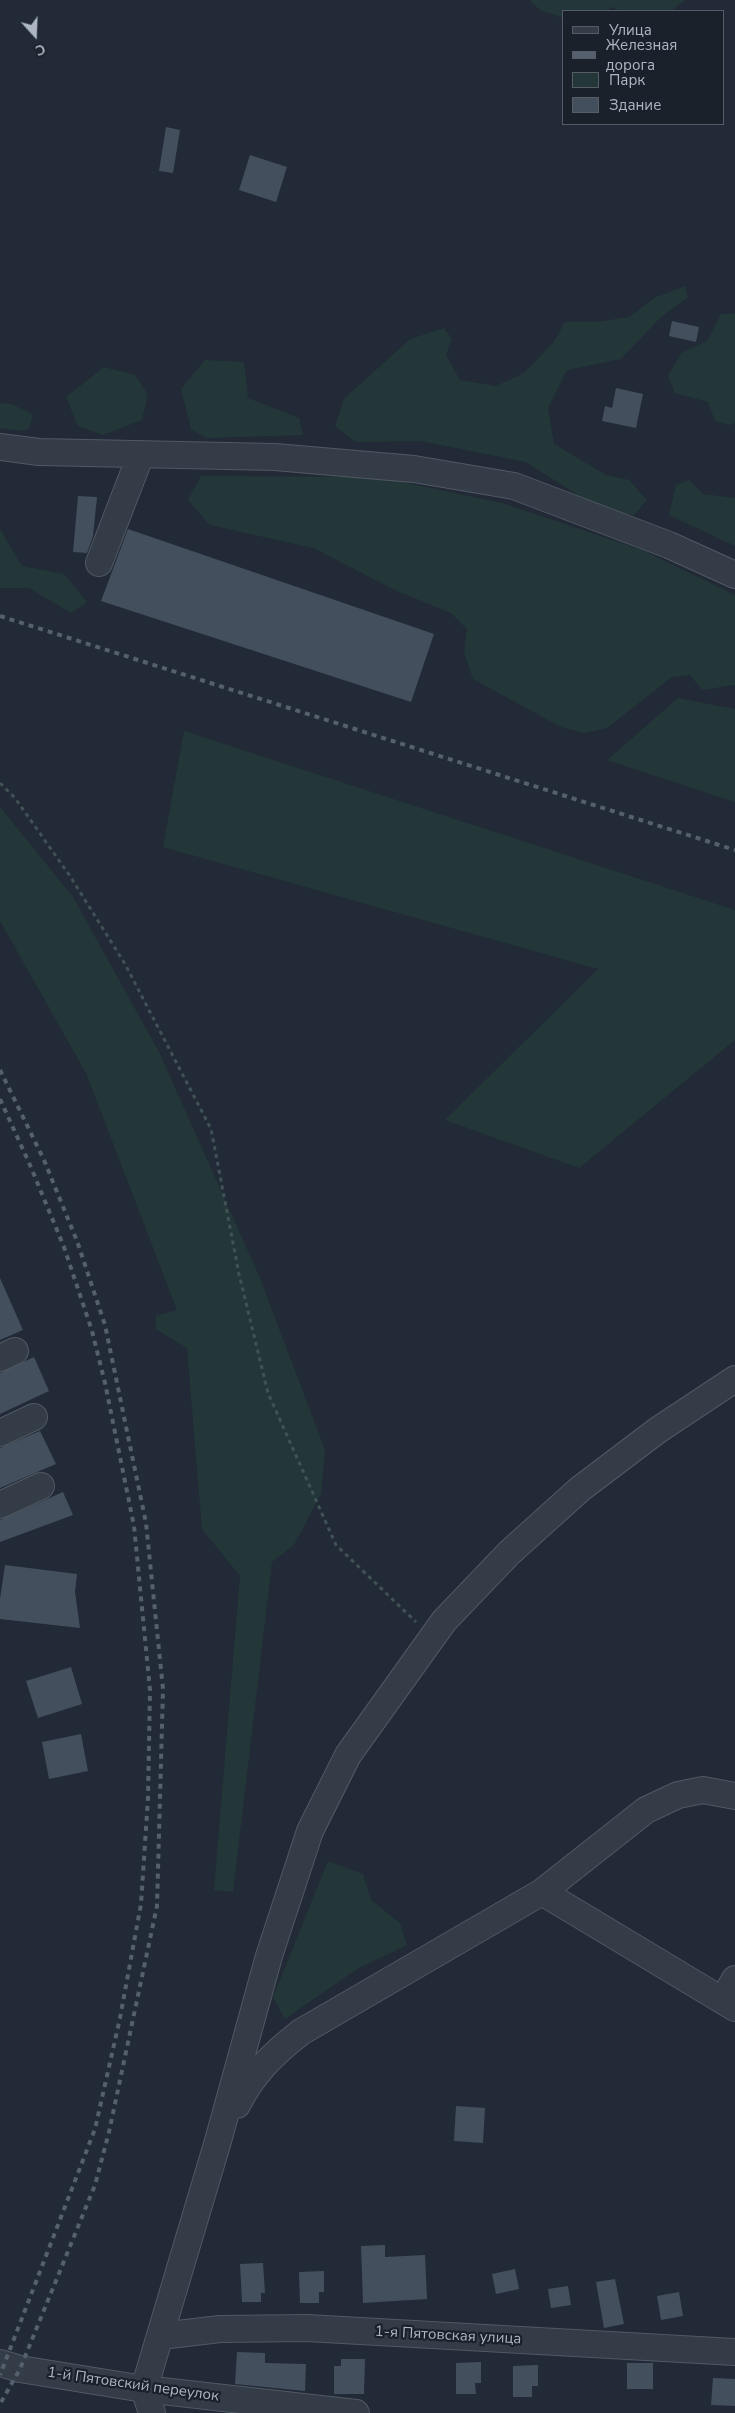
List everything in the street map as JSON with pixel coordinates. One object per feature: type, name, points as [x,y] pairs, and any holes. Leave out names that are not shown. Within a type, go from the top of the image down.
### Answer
[{"type":"street","points":[[0,447],[40,452],[275,457],[414,469],[514,486],[669,545],[735,574]]},
{"type":"street","points":[[99,563],[141,454]]},
{"type":"street","points":[[148,2401],[161,2336],[270,1956],[310,1831],[348,1755],[444,1621],[509,1553],[580,1489],[658,1430],[735,1378]]},
{"type":"street","points":[[0,1433],[34,1417]]},
{"type":"street","points":[[0,1505],[41,1486]]},
{"type":"street","points":[[218,2141],[246,2087],[271,2055],[301,2032],[542,1892],[646,1810],[678,1795],[703,1790],[735,1796]]},
{"type":"street","points":[[542,1892],[731,1996]]},
{"type":"street","name":"1-я Пятовская улица","points":[[161,2336],[220,2329],[307,2328],[735,2352]]},
{"type":"street","name":"1-й Пятовский переулок","points":[[0,2363],[148,2401],[356,2413]]},
{"type":"path","points":[[0,783],[15,798],[70,876],[125,964],[211,1129],[239,1274],[268,1393],[336,1544],[432,1638]]},
{"type":"green space","points":[[530,0],[685,0],[672,10],[619,10],[612,7],[608,10],[562,10],[562,17],[540,10]]},
{"type":"green space","points":[[685,286],[688,297],[661,317],[621,359],[567,370],[548,408],[554,444],[606,475],[629,480],[647,500],[634,515],[598,508],[526,462],[421,441],[356,442],[335,426],[344,399],[410,339],[444,328],[452,339],[446,355],[460,380],[496,386],[524,373],[553,343],[565,322],[597,322],[629,317],[656,297]]},
{"type":"green space","points":[[721,314],[735,314],[735,423],[729,425],[715,421],[708,402],[675,393],[668,376],[681,353],[707,341]]},
{"type":"green space","points":[[205,360],[244,362],[248,398],[299,418],[303,435],[206,438],[191,429],[181,389]]},
{"type":"green space","points":[[104,367],[135,375],[148,395],[142,420],[103,435],[78,426],[66,397]]},
{"type":"green space","points":[[0,403],[12,404],[33,415],[29,428],[23,431],[0,428]]},
{"type":"green space","points":[[201,476],[378,477],[502,503],[642,550],[735,595],[735,685],[702,690],[690,675],[672,677],[607,728],[585,733],[561,727],[473,679],[464,652],[467,629],[451,613],[397,591],[313,548],[210,525],[188,500]]},
{"type":"green space","points":[[689,480],[703,494],[735,498],[735,546],[669,515],[676,485]]},
{"type":"green space","points":[[0,529],[22,566],[64,574],[87,602],[71,613],[29,588],[0,588]]},
{"type":"green space","points":[[678,698],[735,709],[735,802],[607,760]]},
{"type":"green space","points":[[184,731],[735,910],[735,1040],[579,1168],[445,1120],[598,969],[163,847]]},
{"type":"green space","points":[[0,807],[73,897],[159,1052],[260,1278],[325,1450],[321,1494],[294,1545],[272,1562],[233,1892],[214,1890],[240,1576],[202,1529],[187,1348],[156,1329],[156,1316],[177,1310],[86,1073],[0,921]]},
{"type":"green space","points":[[328,1861],[363,1874],[371,1900],[400,1923],[407,1945],[357,1969],[285,2019],[273,1997]]},
{"type":"building","points":[[166,127],[180,130],[173,173],[159,171]]},
{"type":"building","points":[[250,155],[287,167],[276,202],[239,190]]},
{"type":"building","points":[[672,321],[699,327],[696,342],[669,336]]},
{"type":"building","points":[[616,388],[643,394],[636,428],[602,421],[605,406],[612,408]]},
{"type":"building","points":[[78,496],[97,497],[93,536],[87,553],[73,552]]},
{"type":"building","points":[[128,529],[434,634],[411,702],[101,601]]},
{"type":"building","points":[[0,1278],[23,1330],[0,1340]]},
{"type":"building","points":[[34,1357],[49,1391],[0,1414],[0,1373]]},
{"type":"building","points":[[40,1431],[56,1464],[0,1488],[0,1448]]},
{"type":"building","points":[[63,1492],[73,1515],[0,1542],[0,1520]]},
{"type":"building","points":[[5,1565],[77,1574],[75,1592],[80,1628],[0,1619],[0,1599]]},
{"type":"building","points":[[71,1667],[82,1704],[38,1718],[26,1681]]},
{"type":"building","points":[[81,1734],[88,1771],[49,1779],[42,1742]]},
{"type":"building","points":[[456,2106],[485,2108],[483,2143],[454,2141]]},
{"type":"building","points":[[385,2245],[385,2257],[425,2255],[427,2299],[363,2303],[361,2246]]},
{"type":"building","points":[[263,2263],[265,2293],[261,2293],[261,2302],[242,2302],[240,2264]]},
{"type":"building","points":[[515,2269],[519,2289],[496,2294],[492,2274]]},
{"type":"building","points":[[324,2271],[324,2292],[319,2292],[319,2303],[300,2303],[299,2272]]},
{"type":"building","points":[[615,2279],[624,2324],[604,2328],[596,2282]]},
{"type":"building","points":[[568,2286],[571,2305],[551,2308],[548,2289]]},
{"type":"building","points":[[679,2292],[683,2316],[661,2320],[657,2296]]},
{"type":"building","points":[[237,2352],[265,2353],[265,2363],[306,2364],[305,2391],[235,2384]]},
{"type":"building","points":[[341,2359],[365,2359],[364,2394],[334,2394],[334,2366],[341,2366]]},
{"type":"building","points":[[481,2362],[481,2383],[475,2383],[476,2394],[456,2394],[456,2363]]},
{"type":"building","points":[[627,2363],[653,2363],[653,2389],[627,2389]]},
{"type":"building","points":[[538,2365],[538,2386],[532,2386],[532,2397],[513,2397],[513,2366]]},
{"type":"building","points":[[713,2378],[735,2379],[735,2406],[711,2405]]},
{"type":"railway","points":[[0,616],[735,850]]},
{"type":"railway","points":[[0,1070],[44,1160],[77,1241],[105,1325],[146,1523],[163,1689],[157,1906],[109,2132],[95,2185],[20,2369],[0,2404]]},
{"type":"railway","points":[[0,1099],[64,1247],[92,1331],[105,1383],[134,1526],[150,1690],[148,1798],[141,1904],[120,2018],[95,2129],[0,2375]]}]
